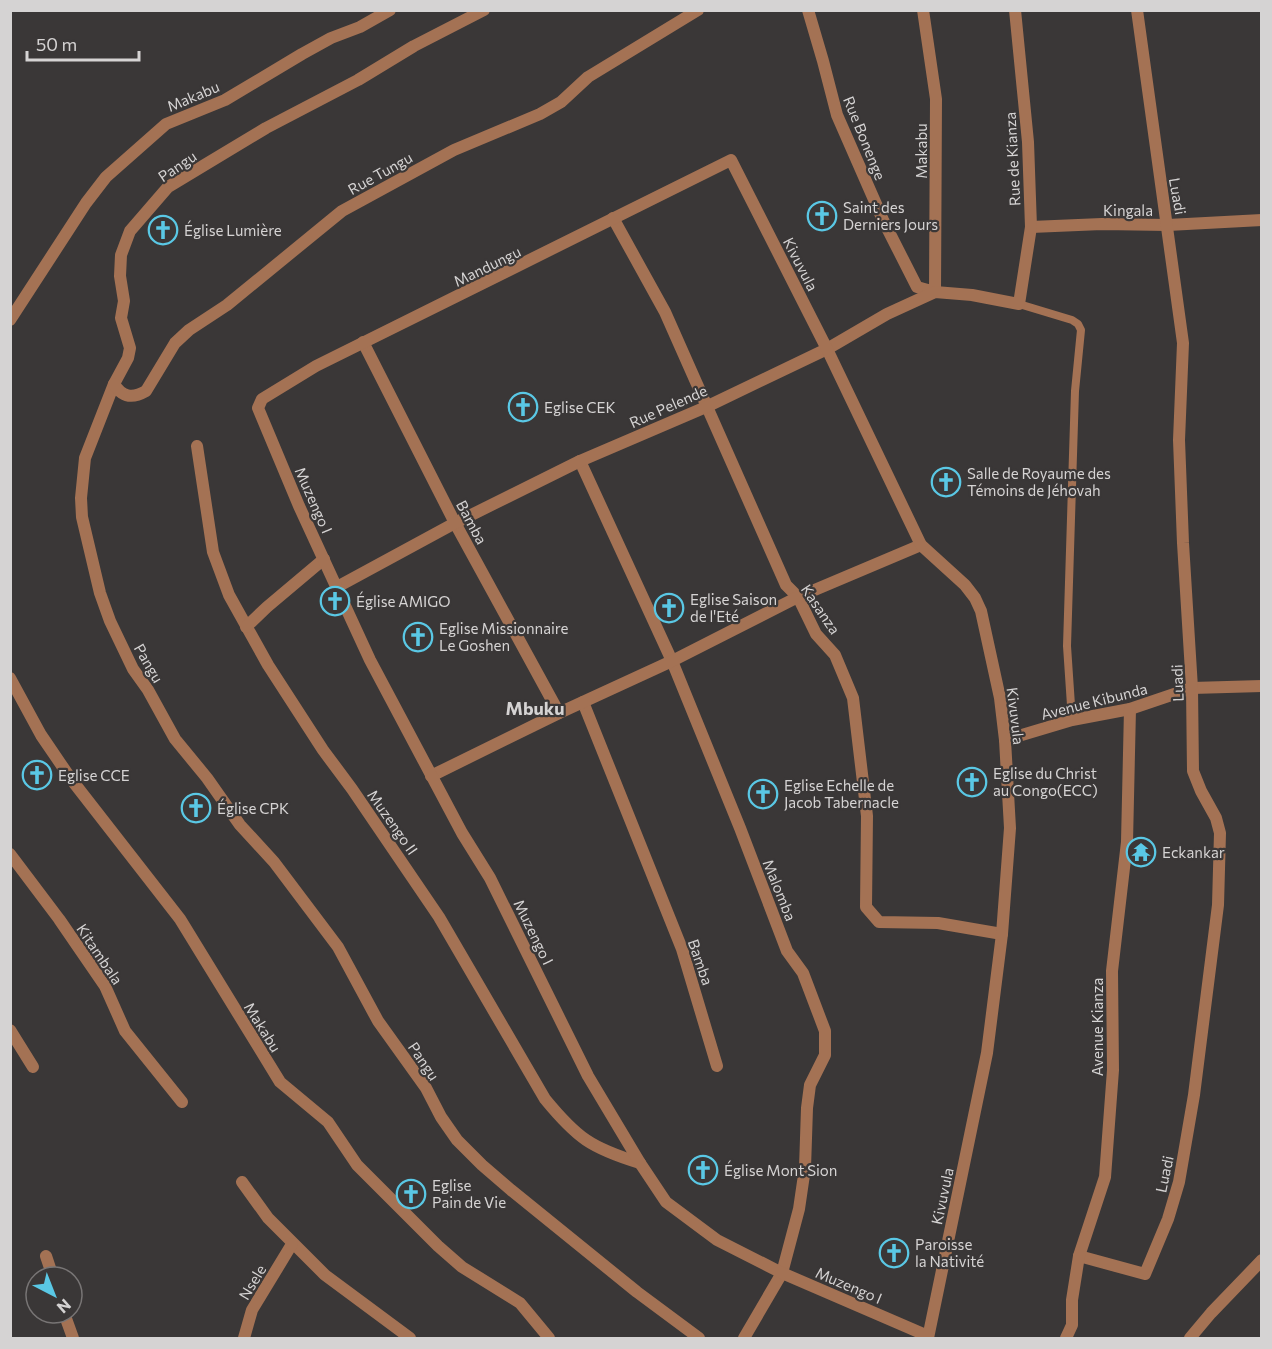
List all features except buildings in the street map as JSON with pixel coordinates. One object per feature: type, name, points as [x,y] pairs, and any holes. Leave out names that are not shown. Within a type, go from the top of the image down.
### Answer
[{"type":"street","name":"Makabu","points":[[10,320],[86,203],[106,177],[166,124],[225,100],[331,38],[360,27],[390,10]]},
{"type":"street","name":"Pangu","points":[[484,10],[266,128],[168,187],[130,231],[121,255],[120,276],[124,301],[121,318],[130,348],[128,358],[114,384],[85,458],[81,498],[82,518],[92,563],[110,621],[133,669],[148,690],[175,738],[240,825],[274,862],[338,947],[378,1021],[426,1088],[441,1117],[457,1140],[511,1190],[637,1292],[699,1338]]},
{"type":"street","name":"Rue Tungu","points":[[114,384],[125,396],[138,396],[146,392],[175,343],[189,330],[227,305],[342,211],[454,150],[540,114],[561,102],[588,77],[698,10]]},
{"type":"street","name":"Rue Bonenge","points":[[808,10],[824,61],[837,115],[883,220],[917,287],[935,292]]},
{"type":"street","name":"Makabu","points":[[923,10],[936,99],[935,292]]},
{"type":"street","name":"Rue de Kianza","points":[[1015,10],[1028,142],[1031,227],[1019,304]]},
{"type":"street","name":"Luadi","points":[[1078,1256],[1145,1274],[1168,1219],[1179,1182],[1194,1095],[1218,905],[1220,833],[1216,818],[1193,771],[1192,688],[1179,440],[1183,343],[1168,225],[1154,148],[1137,10]]},
{"type":"street","name":"Mandungu","points":[[259,404],[262,399],[316,366],[731,160]]},
{"type":"street","name":"Kivuvula","points":[[731,160],[921,545],[965,585],[975,598],[981,611],[1000,698],[1010,828],[1002,934],[987,1053],[928,1337]]},
{"type":"street","name":"Kasanza","points":[[613,218],[665,312],[786,585],[798,597],[816,634],[835,655],[853,698],[867,816],[866,907],[868,912],[879,922],[938,923],[1002,934]]},
{"type":"street","name":"Kingala","points":[[1031,227],[1102,224],[1168,225],[1262,220]]},
{"type":"street","name":"Rue Pelende","points":[[337,587],[455,523],[580,461],[706,407],[826,349],[887,314],[935,292],[972,295],[1019,304]]},
{"type":"street","name":"Bamba","points":[[363,342],[455,523],[559,713]]},
{"type":"street","name":"Muzengo I","points":[[259,404],[258,408],[299,506],[370,660],[462,833],[490,878],[588,1076],[666,1203],[717,1240],[782,1273],[928,1337]]},
{"type":"street","name":"Muzengo II","points":[[197,446],[213,552],[229,595],[246,627],[323,750],[440,918],[545,1099],[581,1138],[601,1150],[640,1162]]},
{"type":"street","name":"Malomba","points":[[580,461],[672,661],[787,951],[803,973],[825,1031],[825,1055],[810,1085],[807,1108],[806,1168],[799,1209],[782,1273],[744,1338]]},
{"type":"street","points":[[431,776],[672,661],[798,597],[921,545]]},
{"type":"street","points":[[246,627],[324,559]]},
{"type":"street","name":"Makabu","points":[[10,678],[41,735],[71,779],[180,919],[280,1082],[328,1122],[357,1165],[438,1246],[462,1267],[520,1303],[549,1338]]},
{"type":"street","name":"Avenue Kibunda","points":[[1005,740],[1072,720],[1130,710],[1192,688],[1262,686]]},
{"type":"street","name":"Bamba","points":[[583,702],[682,949],[717,1066]]},
{"type":"street","name":"Avenue Kianza","points":[[1066,1338],[1072,1325],[1072,1300],[1078,1256],[1105,1177],[1113,1070],[1112,971],[1127,842],[1130,710]]},
{"type":"street","name":"Kitambala","points":[[10,854],[59,919],[105,986],[125,1031],[182,1102]]},
{"type":"street","points":[[10,1030],[33,1067]]},
{"type":"street","points":[[242,1182],[268,1218],[325,1275],[410,1338]]},
{"type":"street","name":"Nsele","points":[[244,1338],[252,1310],[292,1244]]},
{"type":"street","points":[[46,1256],[49,1265]]},
{"type":"street","points":[[1190,1338],[1262,1260]]},
{"type":"lane","points":[[1019,304],[1072,320],[1081,330],[1075,391],[1067,646],[1072,720]]},
{"type":"place","name":"Saint des Derniers Jours","points":[[822,216]]},
{"type":"place","name":"Église Lumière","points":[[163,230]]},
{"type":"place","name":"Eglise CEK","points":[[523,407]]},
{"type":"place","name":"Salle de Royaume des Témoins de Jéhovah","points":[[946,482]]},
{"type":"place","name":"Église AMIGO","points":[[335,601]]},
{"type":"place","name":"Eglise Saison de l'Eté","points":[[669,608]]},
{"type":"place","name":"Eglise Missionnaire Le Goshen","points":[[418,637]]},
{"type":"place","name":"Eglise CCE","points":[[37,775]]},
{"type":"place","name":"Eglise du Christ au Congo(ECC)","points":[[972,782]]},
{"type":"place","name":"Eglise Echelle de Jacob Tabernacle","points":[[763,794]]},
{"type":"place","name":"Église CPK","points":[[196,808]]},
{"type":"place","name":"Eckankar","points":[[1141,852]]},
{"type":"place","name":"Église Mont Sion","points":[[703,1170]]},
{"type":"place","name":"Eglise Pain de Vie","points":[[411,1194]]},
{"type":"place","name":"Paroisse la Nativité","points":[[894,1253]]},
{"type":"district","name":"Mbuku","points":[[535,708]]}]
